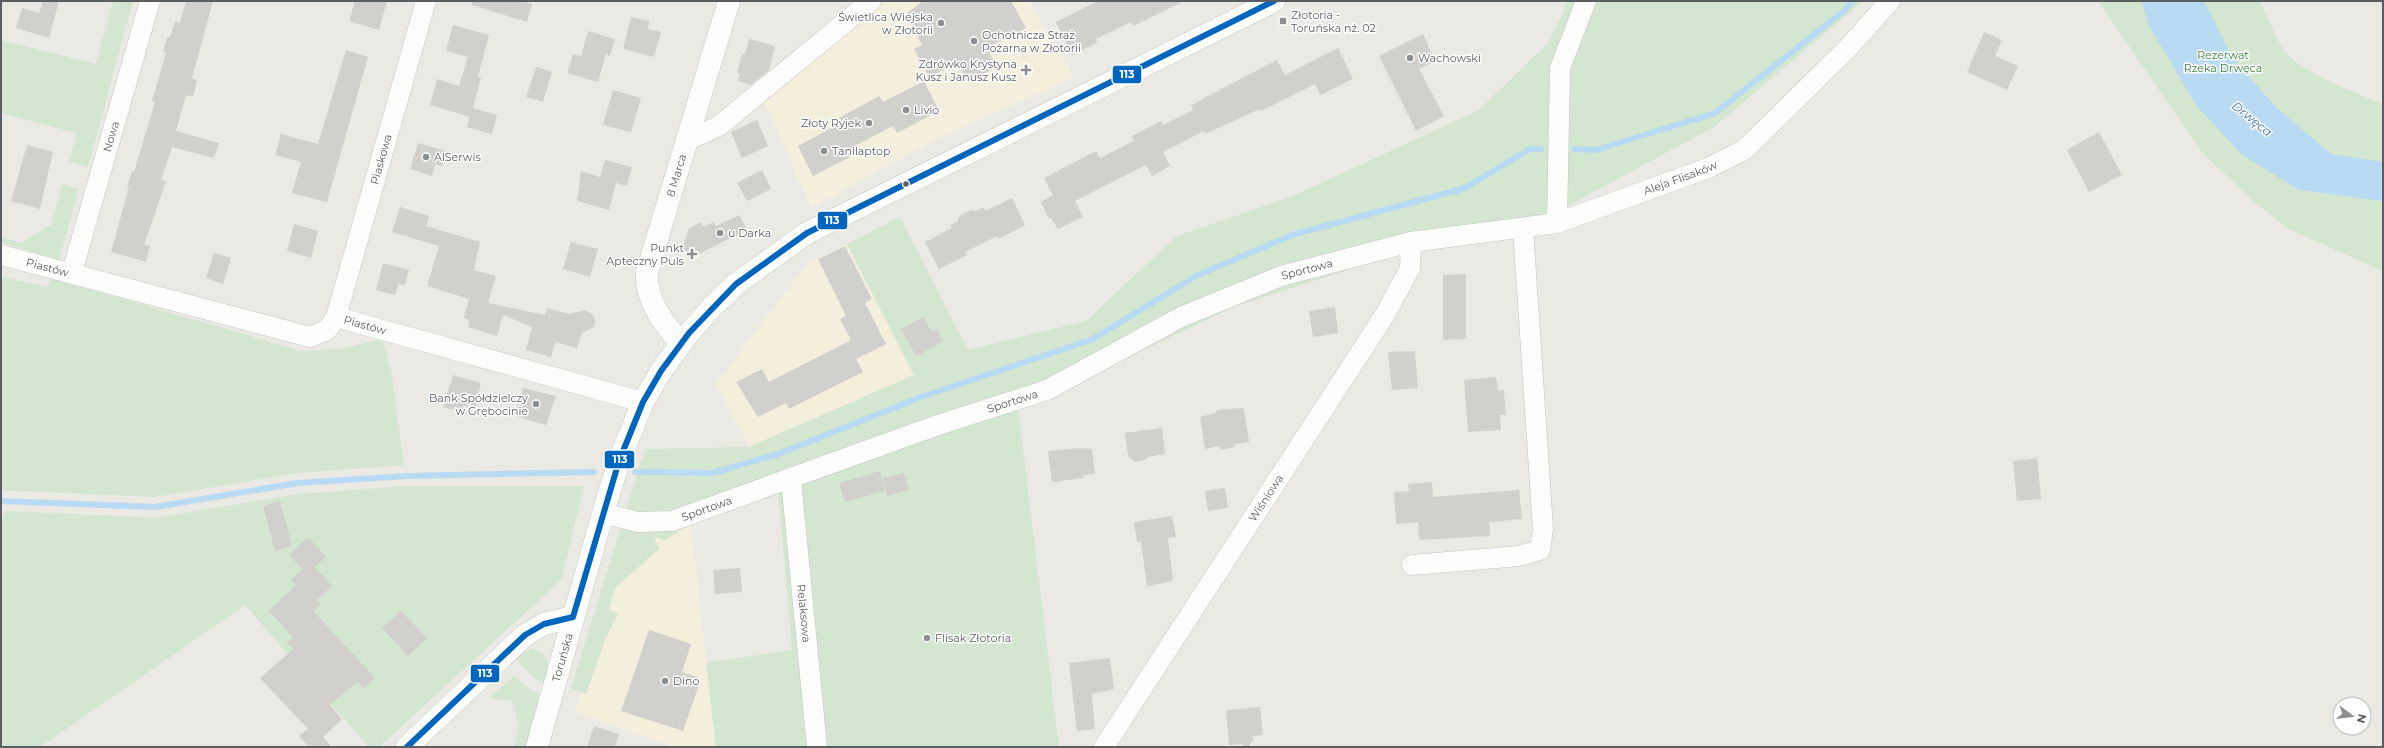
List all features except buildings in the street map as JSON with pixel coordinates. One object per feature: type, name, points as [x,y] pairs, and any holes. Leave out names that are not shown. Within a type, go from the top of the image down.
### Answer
[{"type":"main road","name":"8 Marca","points":[[681,343],[652,303],[646,283],[650,258],[729,1]]},
{"type":"main road","name":"Toruńska","points":[[537,747],[573,617],[619,461],[643,402],[681,343],[703,316],[736,284],[807,233],[1274,1]]},
{"type":"main road","points":[[407,747],[525,635],[544,624],[573,617]]},
{"type":"street","name":"Nowa","points":[[72,272],[150,1]]},
{"type":"street","name":"Piaskowa","points":[[336,317],[426,1]]},
{"type":"street","points":[[686,141],[719,126],[871,1]]},
{"type":"street","points":[[1556,223],[1560,68],[1586,1]]},
{"type":"street","name":"Aleja Flisaków","points":[[1411,242],[1556,223],[1708,168],[1744,150],[1848,48],[1890,1]]},
{"type":"street","points":[[1412,565],[1519,556],[1540,550],[1543,529],[1523,228]]},
{"type":"street","name":"Sportowa","points":[[603,513],[638,522],[672,522],[791,480],[935,426],[1047,390],[1181,317],[1281,276],[1411,242]]},
{"type":"street","name":"Wiśniowa","points":[[1104,747],[1386,313],[1410,268],[1411,242]]},
{"type":"street","name":"Piastów","points":[[1,255],[72,272],[310,337],[327,330],[336,317],[643,402]]},
{"type":"street","name":"Relaksowa","points":[[791,480],[817,747]]},
{"type":"shaded area","points":[[883,1],[1029,1],[1074,77],[935,140],[811,208],[763,98]]},
{"type":"shaded area","points":[[847,244],[914,375],[749,447],[716,384],[807,264]]},
{"type":"shaded area","points":[[691,524],[716,747],[675,747],[575,712],[628,530],[665,540]]},
{"type":"green space","points":[[113,1],[133,1],[88,167],[69,161],[77,133],[1,113],[1,40],[96,64]]},
{"type":"green space","points":[[1568,1],[1863,1],[1714,127],[1549,216],[1401,253],[1236,306],[1100,370],[1016,390],[1059,747],[716,747],[706,663],[792,650],[778,487],[688,525],[665,540],[654,537],[659,549],[615,588],[609,610],[618,613],[605,640],[586,694],[571,688],[645,449],[749,447],[914,375],[847,244],[900,217],[968,350],[1086,321],[1177,236],[1291,197],[1479,110],[1549,42]]},
{"type":"green space","name":"Rezerwat Rzeka Drwęca","points":[[2098,1],[2260,1],[2278,41],[2286,53],[2294,61],[2332,82],[2383,104],[2383,271],[2289,229],[2254,202],[2201,151]]},
{"type":"green space","points":[[62,184],[79,189],[59,260],[1,242],[1,237],[21,243],[51,225]]},
{"type":"green space","points":[[1,277],[48,287],[51,278],[301,351],[340,349],[382,339],[391,369],[404,465],[297,473],[154,497],[1,490]]},
{"type":"green space","points":[[407,486],[584,486],[561,580],[379,747],[369,747],[245,605],[40,747],[1,747],[1,520],[5,511],[156,518],[299,494]]},
{"type":"green space","points":[[531,649],[538,651],[546,657],[548,666],[545,683],[535,679],[515,658],[515,656]]},
{"type":"green space","points":[[514,676],[530,690],[542,694],[526,747],[514,747],[519,727],[512,701],[489,698]]},
{"type":"water","name":"Drwęca","points":[[2142,1],[2204,1],[2232,58],[2277,108],[2331,154],[2383,162],[2383,201],[2299,190],[2241,154],[2196,105],[2148,24]]},
{"type":"waterway","points":[[1574,149],[1596,150],[1715,113],[1845,10],[1852,1]]},
{"type":"waterway","points":[[635,472],[712,473],[778,454],[921,397],[1093,339],[1196,276],[1292,235],[1465,188],[1530,149],[1541,149]]},
{"type":"waterway","points":[[1,501],[155,507],[298,483],[406,476],[593,472]]},
{"type":"transit line","name":"113","points":[[573,617],[619,461],[643,402],[661,371],[689,333],[736,284],[807,233],[1274,1]]},
{"type":"transit line","name":"113","points":[[407,747],[525,635],[544,624],[573,617]]},
{"type":"place","name":"Złotoria - Toruńska nż. 02","points":[[1283,21]]},
{"type":"place","name":"Świetlica Wiejska w Złotorii","points":[[941,23]]},
{"type":"place","name":"Ochotnicza Straż Pożarna w Złotorii","points":[[974,41]]},
{"type":"place","name":"Wachowski","points":[[1410,58]]},
{"type":"place","name":"Zdrówko Krystyna Kusz i Janusz Kusz","points":[[1026,70]]},
{"type":"place","name":"Livio","points":[[906,110]]},
{"type":"place","name":"Złoty Ryjek","points":[[869,123]]},
{"type":"place","name":"Tanilaptop","points":[[824,151]]},
{"type":"place","name":"AlSerwis","points":[[426,157]]},
{"type":"place","name":"u Darka","points":[[720,233]]},
{"type":"place","name":"Punkt Apteczny Puls","points":[[692,254]]},
{"type":"place","name":"Bank Spółdzielczy w Grębocinie","points":[[536,404]]},
{"type":"place","name":"Flisak Złotoria","points":[[927,638]]},
{"type":"place","name":"Dino","points":[[665,681]]}]
